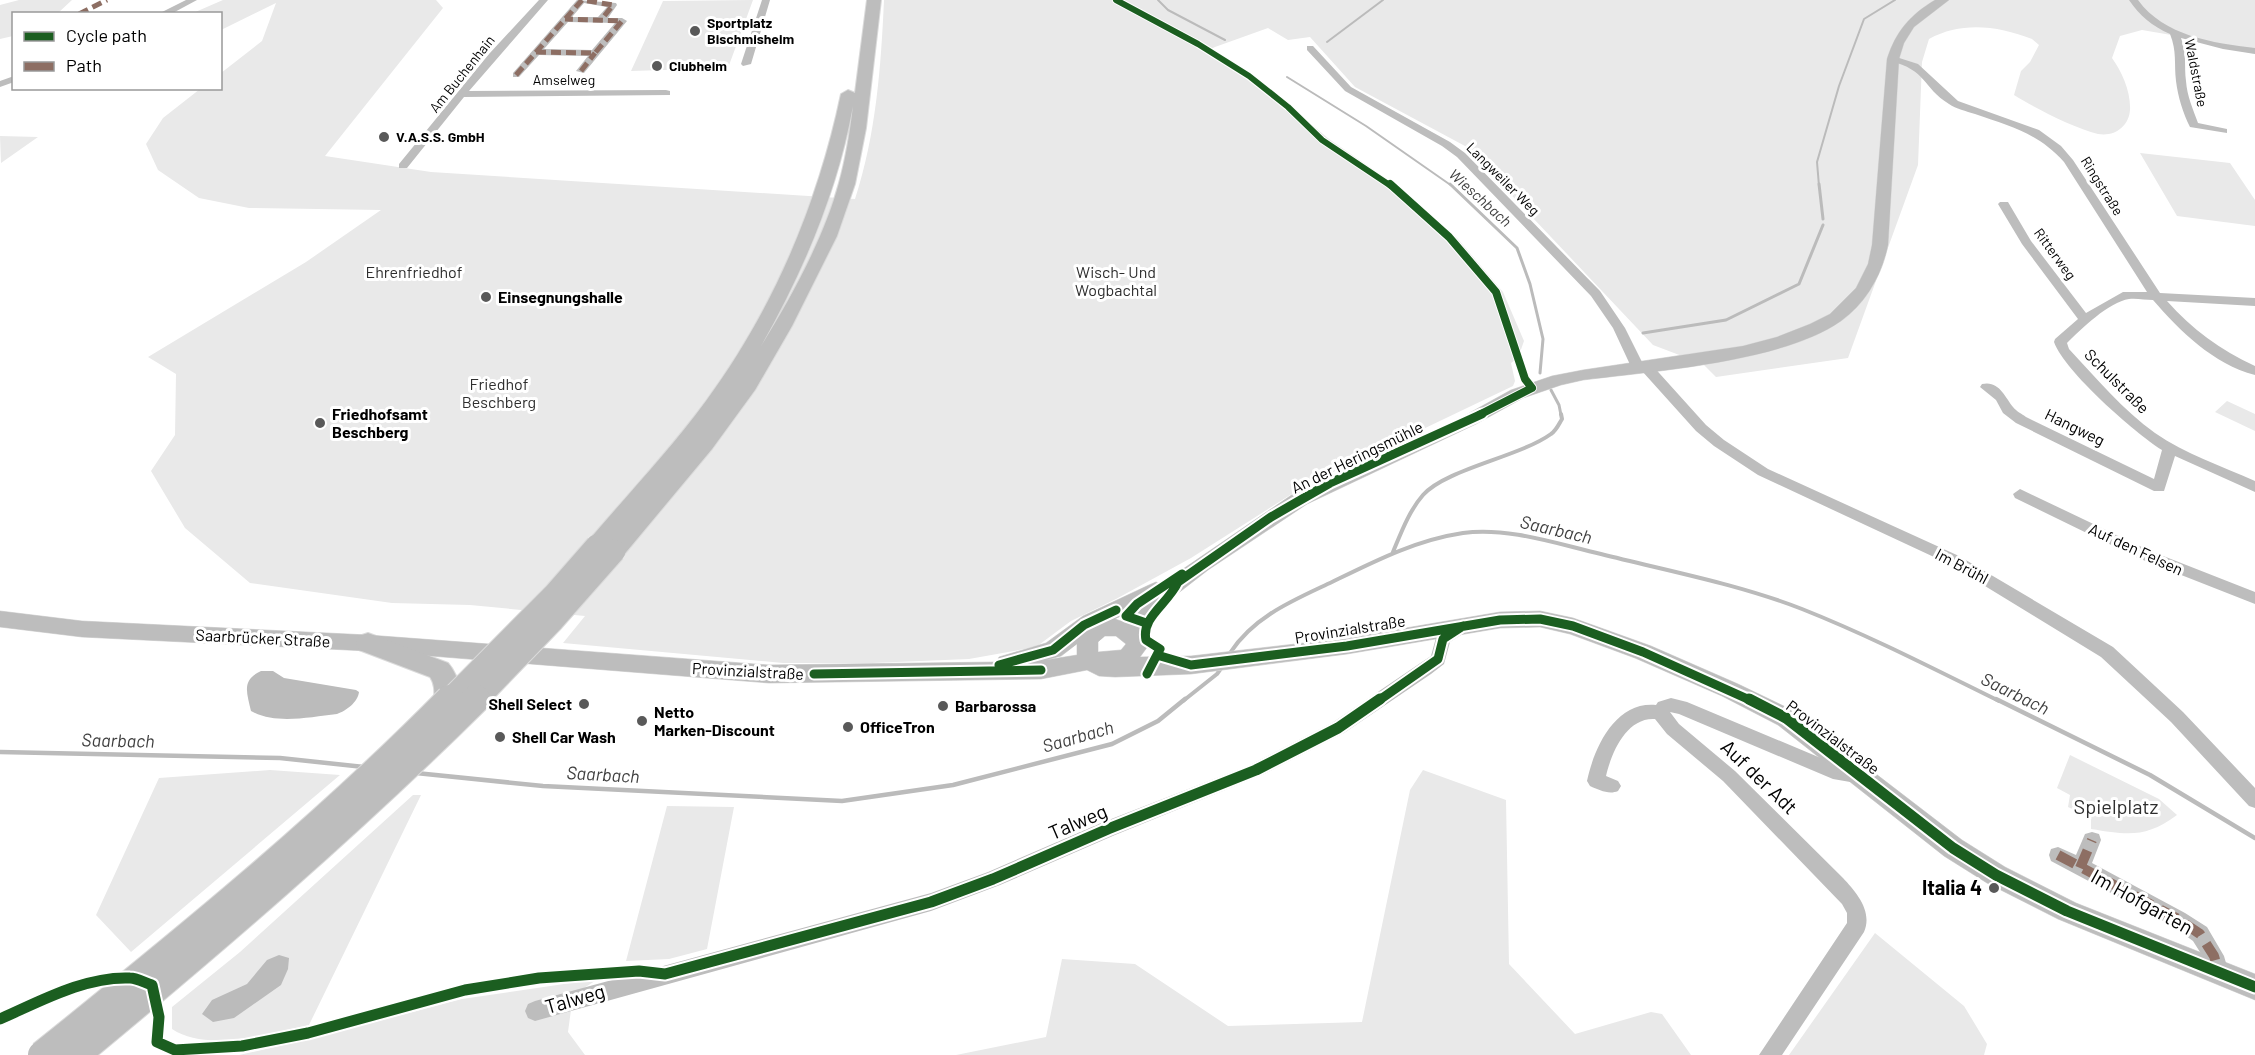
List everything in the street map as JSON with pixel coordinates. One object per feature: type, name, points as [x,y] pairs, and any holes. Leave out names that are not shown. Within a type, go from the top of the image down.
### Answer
[{"type":"highway","points":[[75,1055],[220,937],[429,748],[507,670],[606,548],[728,384],[764,326],[808,235],[827,184],[842,128],[859,28],[861,0]]},
{"type":"highway","points":[[43,1055],[202,926],[356,790],[418,732],[555,594],[606,548],[705,444],[748,385],[783,326],[828,236],[847,184],[858,128],[874,0]]},
{"type":"highway","points":[[368,643],[398,656],[420,660],[438,669],[449,689],[453,710]]},
{"type":"highway","points":[[43,1055],[104,1019],[215,934],[428,736],[512,654]]},
{"type":"highway","points":[[75,1055],[104,1019]]},
{"type":"main road","name":"An der Heringsmühle","points":[[1127,635],[1152,602],[1201,565],[1314,491],[1470,420],[1516,394],[1558,380],[1743,351],[1798,336],[1836,317],[1863,290],[1876,264],[1880,245],[1893,59],[1898,43],[1916,18],[1943,0]]},
{"type":"main road","name":"An der Heringsmühle","points":[[999,665],[1053,650],[1090,622],[1201,565]]},
{"type":"main road","name":"An der Heringsmühle","points":[[1127,635],[1137,604],[1156,590]]},
{"type":"main road","name":"Saarbrücker Straße","points":[[0,619],[93,630],[368,643],[512,654]]},
{"type":"main road","name":"Provinzialstraße","points":[[1088,654],[1099,667],[1115,669],[1254,659],[1500,620],[1540,619],[1593,632],[1764,706],[1786,718],[1953,848],[1996,875],[2067,911],[2255,987]]},
{"type":"main road","points":[[1127,635],[1127,657],[1088,654],[1088,638],[1096,630],[1127,635],[1195,665]]},
{"type":"main road","name":"Provinzialstraße","points":[[512,654],[769,674],[814,674],[1041,670],[1088,654]]},
{"type":"main road","name":"Provinzialstraße","points":[[969,671],[1088,654]]},
{"type":"street","points":[[166,12],[193,0]]},
{"type":"street","name":"Am Buchenhain","points":[[403,166],[492,56],[544,0]]},
{"type":"street","points":[[577,0],[613,4],[601,20]]},
{"type":"street","points":[[516,75],[584,0]]},
{"type":"street","points":[[746,64],[766,0]]},
{"type":"street","name":"Waldstraße","points":[[2133,0],[2142,14],[2174,32],[2255,51]]},
{"type":"street","points":[[565,19],[622,21],[581,70]]},
{"type":"street","name":"Waldstraße","points":[[2174,32],[2181,49],[2181,81],[2186,105],[2194,125],[2223,131]]},
{"type":"street","name":"Langweiler Weg","points":[[1310,48],[1337,80],[1348,89],[1446,144],[1461,156],[1596,294],[1642,368]]},
{"type":"street","points":[[536,52],[595,53]]},
{"type":"street","name":"Ringstraße","points":[[1893,59],[1922,69],[1944,96],[1954,103],[2023,127],[2052,144],[2068,160],[2155,295],[2183,327],[2226,357],[2255,371]]},
{"type":"street","name":"Amselweg","points":[[462,94],[666,93]]},
{"type":"street","name":"Ritterweg","points":[[2004,204],[2026,242],[2085,320]]},
{"type":"street","name":"Schulstraße","points":[[2255,302],[2127,295],[2112,301],[2060,342],[2063,350],[2131,419],[2170,448],[2255,487]]},
{"type":"street","name":"Im Brühl","points":[[1642,368],[1701,428],[1763,472],[1954,560],[2107,652],[2177,717],[2255,800]]},
{"type":"street","name":"Hangweg","points":[[1987,387],[2002,397],[2008,410],[2021,420],[2157,493],[2170,448]]},
{"type":"street","name":"Auf den Felsen","points":[[2020,494],[2143,554],[2255,598]]},
{"type":"street","name":"Talweg","points":[[535,1011],[931,902],[993,879],[1108,829],[1256,770],[1338,728],[1425,669],[1438,659],[1443,639],[1463,626]]},
{"type":"street","name":"Auf der Adt","points":[[1770,1055],[1857,925],[1858,914],[1852,902],[1836,884],[1729,776],[1673,729],[1660,713],[1664,707],[1671,705],[1681,707],[1833,771],[1862,775]]},
{"type":"street","points":[[1612,786],[1596,781],[1601,756],[1615,731],[1644,712],[1660,713]]},
{"type":"street","name":"Im Hofgarten","points":[[2080,868],[2092,840]]},
{"type":"street","name":"Im Hofgarten","points":[[2058,855],[2178,919],[2200,934],[2214,956],[2217,970]]},
{"type":"green space","points":[[19,0],[72,0],[59,12],[12,12],[12,36],[0,39],[0,5]]},
{"type":"green space","name":"Wisch- Und Wogbachtal","points":[[223,0],[436,0],[443,8],[325,156],[431,172],[855,199],[873,126],[884,0],[2255,0],[2255,54],[2142,30],[2120,36],[2112,58],[2125,82],[2129,96],[2129,116],[2124,125],[2115,132],[2098,134],[2066,122],[2014,95],[2021,71],[2030,62],[2039,45],[2032,39],[2006,31],[1980,27],[1954,30],[1929,39],[1922,62],[1918,165],[1848,358],[1716,377],[1703,364],[1653,345],[1465,146],[1355,87],[1310,37],[1288,40],[1268,28],[1215,47],[1211,49],[1253,76],[1329,139],[1387,179],[1457,238],[1503,292],[1524,341],[1518,358],[1511,363],[1515,381],[1513,386],[1306,485],[1191,558],[1071,621],[1036,647],[969,659],[872,663],[783,663],[563,643],[585,616],[470,605],[392,603],[250,583],[185,528],[151,471],[175,435],[176,374],[148,357],[306,262],[381,210],[249,208],[199,198],[158,170],[146,144],[163,118],[199,90],[222,90],[222,72],[262,41],[276,3],[222,30],[222,12],[195,12]]},
{"type":"green space","name":"Sportplatz Bischmisheim","points":[[753,0],[728,68],[631,71],[663,1]]},
{"type":"green space","points":[[0,136],[38,137],[1,163]]},
{"type":"green space","points":[[2140,153],[2230,163],[2255,200],[2255,226],[2177,216]]},
{"type":"green space","points":[[2227,401],[2255,414],[2255,431],[2215,412]]},
{"type":"green space","name":"Spielplatz","points":[[2070,755],[2159,799],[2177,815],[2156,828],[2136,833],[2091,829],[2091,818],[2068,807],[2070,795],[2057,788]]},
{"type":"green space","points":[[270,770],[340,775],[131,952],[96,915],[159,778]]},
{"type":"green space","points":[[1423,770],[1506,800],[1509,964],[1575,1034],[1651,1012],[1662,1014],[1691,1055],[956,1055],[1046,1037],[1062,959],[1135,964],[1228,1026],[1362,1022],[1410,790]]},
{"type":"green space","points":[[413,795],[421,795],[309,1025],[257,1036],[220,1040],[203,1040],[172,1029],[172,1007],[240,952]]},
{"type":"green space","points":[[667,806],[734,807],[707,949],[669,959],[626,961]]},
{"type":"green space","points":[[1875,933],[1964,1006],[1987,1044],[1984,1055],[1789,1055]]},
{"type":"green space","points":[[598,979],[573,995],[568,1032],[585,1055],[239,1055],[462,999]]},
{"type":"shaded area","points":[[261,671],[273,671],[284,678],[359,692],[351,706],[337,714],[293,719],[271,718],[251,711],[248,698],[248,683]]},
{"type":"shaded area","points":[[279,955],[289,958],[288,969],[281,985],[234,1018],[213,1022],[202,1014],[212,1000],[247,984],[267,960]]},
{"type":"waterway","name":"Wieschbach","points":[[1158,0],[1168,10],[1225,40]]},
{"type":"waterway","points":[[1327,42],[1383,0]]},
{"type":"waterway","points":[[1819,186],[1817,162],[1839,86],[1864,19],[1895,0]]},
{"type":"waterway","name":"Wieschbach","points":[[1287,77],[1366,126],[1452,186]]},
{"type":"waterway","name":"Wieschbach","points":[[1450,184],[1517,248],[1530,284],[1543,339],[1540,373]]},
{"type":"waterway","points":[[1819,184],[1823,219]]},
{"type":"waterway","points":[[1643,333],[1726,320],[1799,284],[1823,225]]},
{"type":"waterway","name":"Wieschbach","points":[[1551,390],[1559,405],[1561,415]]},
{"type":"waterway","name":"Wieschbach","points":[[1393,552],[1406,522],[1423,495],[1448,478],[1521,450],[1551,434],[1562,419],[1561,414]]},
{"type":"waterway","name":"Saarbach","points":[[1230,653],[1251,629],[1276,610],[1380,559],[1446,536],[1498,532],[1550,541],[1703,578],[1778,600],[1827,619],[1999,701]]},
{"type":"waterway","name":"Saarbach","points":[[1183,701],[1217,674],[1222,667]]},
{"type":"waterway","name":"Saarbach","points":[[416,773],[543,786],[842,801],[953,785],[1112,744],[1158,721],[1185,699]]},
{"type":"waterway","name":"Saarbach","points":[[1996,699],[2150,775],[2255,838]]},
{"type":"waterway","name":"Saarbach","points":[[0,752],[280,758],[364,767]]},
{"type":"marked path","points":[[83,12],[107,0]]},
{"type":"marked path","points":[[516,75],[582,0],[613,5],[601,20]]},
{"type":"marked path","points":[[536,52],[595,53],[622,21],[565,19]]},
{"type":"marked path","points":[[581,71],[595,53]]},
{"type":"marked path","points":[[2080,868],[2092,840]]},
{"type":"marked path","points":[[2058,855],[2178,919],[2200,934],[2214,956],[2218,970]]},
{"type":"cycle path","points":[[1116,0],[1198,44],[1249,76],[1288,107],[1322,140],[1384,179],[1449,237],[1496,292],[1525,379],[1532,388],[1470,420],[1330,483],[1271,517],[1178,582],[1172,595],[1146,623],[1144,631],[1146,640],[1160,649],[1147,674]]},
{"type":"cycle path","points":[[1146,623],[1126,616],[1137,604],[1182,574]]},
{"type":"cycle path","points":[[999,665],[1053,650],[1084,625],[1116,610]]},
{"type":"cycle path","points":[[1157,655],[1191,665],[1347,646],[1500,620],[1540,619],[1573,626],[1643,652],[1730,690],[1786,718],[1953,848],[1996,875],[2067,911],[2255,987]]},
{"type":"cycle path","points":[[0,1019],[79,987],[112,979],[132,978],[152,985],[159,1017],[157,1042],[175,1050],[242,1046],[308,1033],[465,990],[539,978],[639,971],[665,974],[931,902],[993,879],[1108,829],[1256,770],[1338,728],[1425,669],[1438,659],[1443,639],[1463,626]]},
{"type":"cycle path","points":[[814,674],[1041,670]]},
{"type":"place","name":"Sportplatz Bischmisheim","points":[[695,31]]},
{"type":"place","name":"Clubheim","points":[[657,66]]},
{"type":"place","name":"V.A.S.S. GmbH","points":[[384,137]]},
{"type":"place","name":"Einsegnungshalle","points":[[486,297]]},
{"type":"place","name":"Friedhofsamt Beschberg","points":[[320,423]]},
{"type":"place","name":"Shell Select","points":[[584,704]]},
{"type":"place","name":"Barbarossa","points":[[943,706]]},
{"type":"place","name":"Netto Marken-Discount","points":[[642,721]]},
{"type":"place","name":"OfficeTron","points":[[848,727]]},
{"type":"place","name":"Shell Car Wash","points":[[500,737]]},
{"type":"place","name":"Italia 4","points":[[1994,888]]},
{"type":"park label","name":"Ehrenfriedhof","points":[[414,272]]},
{"type":"park label","name":"Friedhof Beschberg","points":[[499,393]]}]
